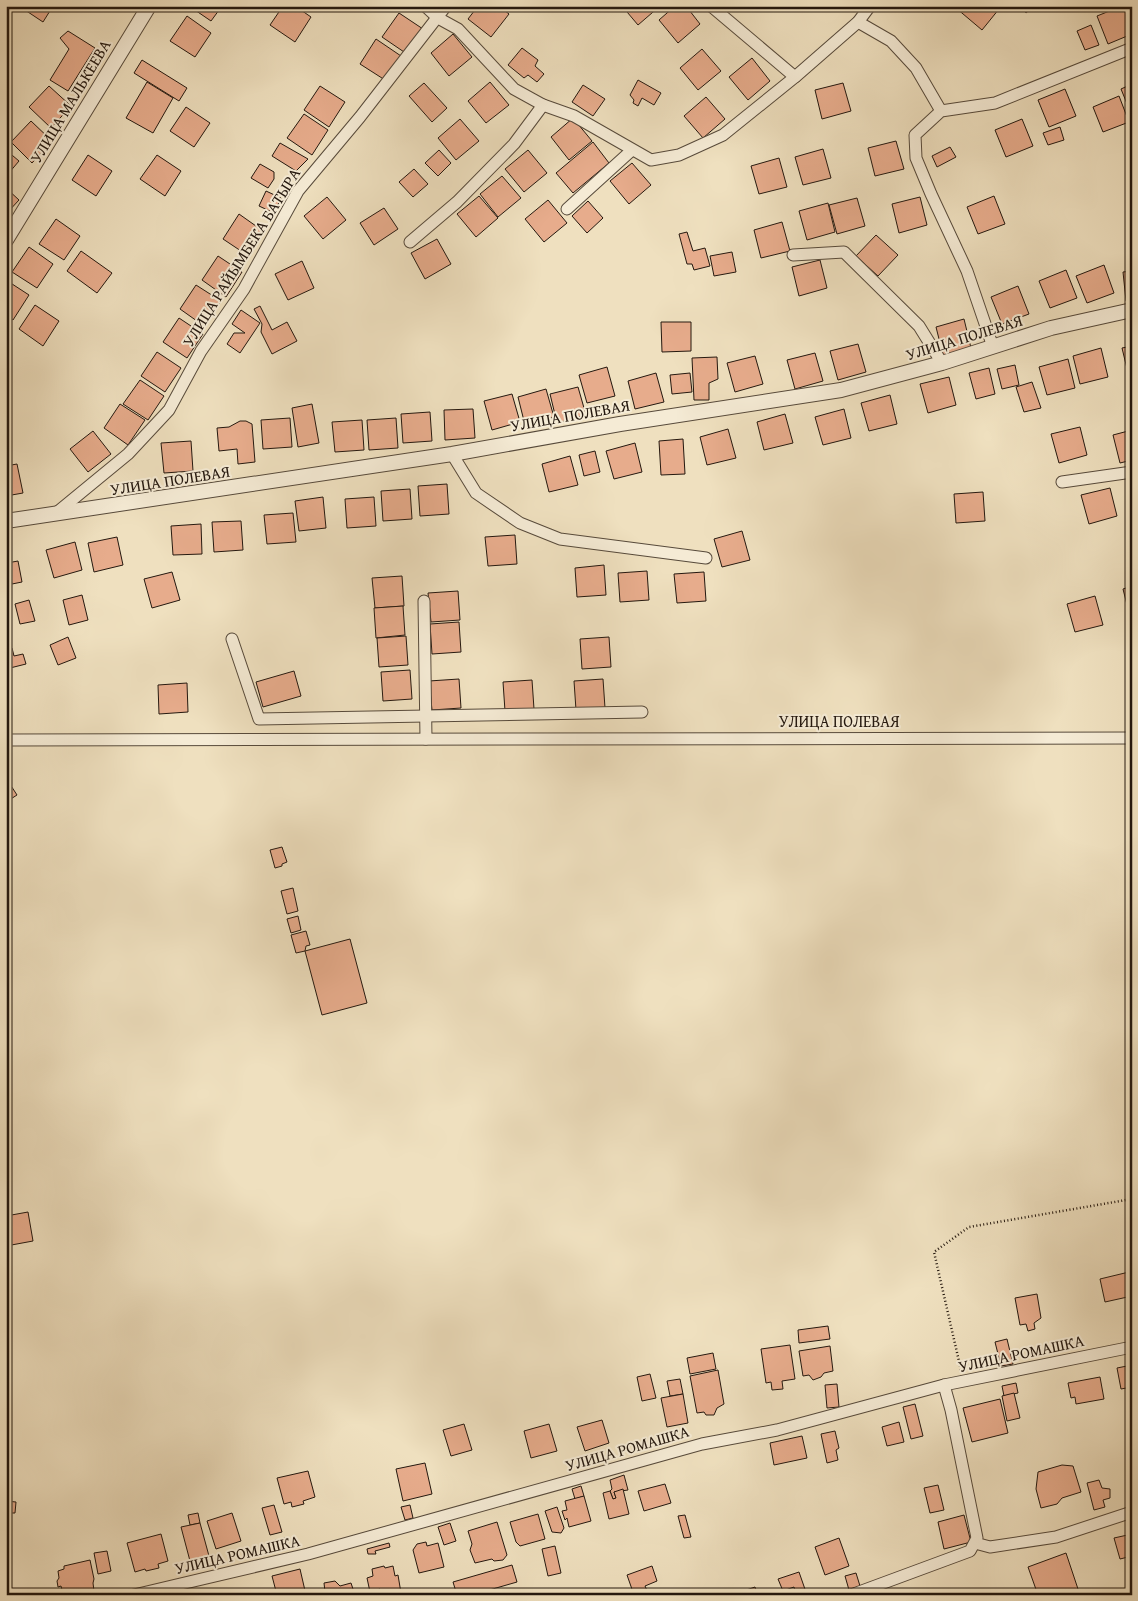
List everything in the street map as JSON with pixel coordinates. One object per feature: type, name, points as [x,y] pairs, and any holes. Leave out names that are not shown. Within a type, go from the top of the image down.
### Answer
[{"type":"street","name":"УЛИЦА МАЛЬКЕЕВА","points":[[6,240],[149,6]]},
{"type":"street","points":[[425,6],[438,18],[458,29],[514,89],[543,105],[574,116],[651,160],[679,155],[723,135],[795,77],[858,22],[870,6]]},
{"type":"street","name":"УЛИЦА РАЙЫМБЕКА БАТЫРА","points":[[55,515],[128,454],[169,410],[201,350],[244,290],[298,191],[360,117],[446,6]]},
{"type":"street","points":[[711,6],[795,77]]},
{"type":"street","points":[[858,22],[891,42],[916,68],[941,111]]},
{"type":"street","points":[[993,347],[967,271],[916,158],[915,135],[941,111],[995,103],[1132,48]]},
{"type":"street","points":[[410,242],[457,202],[514,144],[543,105]]},
{"type":"street","points":[[567,209],[632,150]]},
{"type":"street","points":[[793,255],[844,252],[920,326],[942,363]]},
{"type":"street","name":"УЛИЦА ПОЛЕВАЯ","points":[[6,521],[452,454],[620,424],[841,390],[942,363],[1051,328],[1132,310]]},
{"type":"street","points":[[452,454],[476,493],[520,523],[560,539],[706,558]]},
{"type":"street","points":[[1062,482],[1132,472]]},
{"type":"street","points":[[424,600],[426,740]]},
{"type":"street","points":[[232,639],[259,719],[642,712]]},
{"type":"street","name":"УЛИЦА ПОЛЕВАЯ","points":[[6,740],[1132,738]]},
{"type":"street","name":"УЛИЦА РОМАШКА","points":[[134,1595],[308,1554],[702,1444],[777,1430],[944,1385],[1132,1347]]},
{"type":"street","points":[[851,1595],[970,1551],[978,1538],[944,1385]]},
{"type":"street","points":[[975,1543],[990,1547],[1056,1537],[1132,1512]]},
{"type":"path","points":[[964,1381],[934,1252],[969,1227],[1132,1199]]},
{"type":"building","points":[[19,6],[53,6],[43,22]]},
{"type":"building","points":[[189,6],[222,6],[211,21]]},
{"type":"building","points":[[283,6],[295,6],[311,17],[295,42],[270,25]]},
{"type":"building","points":[[478,6],[499,6],[509,14],[491,37],[468,19]]},
{"type":"building","points":[[622,6],[660,6],[638,25]]},
{"type":"building","points":[[675,6],[686,6],[700,24],[678,43],[659,20]]},
{"type":"building","points":[[957,6],[995,6],[999,9],[982,30],[956,8]]},
{"type":"building","points":[[1020,6],[1034,6],[1026,13]]},
{"type":"building","points":[[1124,6],[1132,25],[1132,34],[1108,44],[1097,16]]},
{"type":"building","points":[[399,13],[423,29],[407,54],[382,37]]},
{"type":"building","points":[[187,16],[211,33],[195,57],[170,41]]},
{"type":"building","points":[[1091,25],[1099,45],[1085,50],[1077,31]]},
{"type":"building","points":[[68,31],[95,48],[68,91],[50,80],[69,49],[60,38]]},
{"type":"building","points":[[453,34],[472,57],[449,76],[431,53]]},
{"type":"building","points":[[376,39],[401,56],[385,80],[360,64]]},
{"type":"building","points":[[522,48],[538,60],[535,66],[544,74],[537,82],[528,75],[524,78],[508,65]]},
{"type":"building","points":[[702,49],[721,71],[698,90],[680,68]]},
{"type":"building","points":[[752,58],[770,81],[748,100],[729,77]]},
{"type":"building","points":[[142,60],[187,88],[179,101],[134,73]]},
{"type":"building","points":[[638,80],[661,93],[654,105],[642,98],[638,106],[633,103],[634,100],[630,95]]},
{"type":"building","points":[[147,82],[173,98],[153,133],[126,118]]},
{"type":"building","points":[[490,82],[509,105],[486,123],[468,101]]},
{"type":"building","points":[[424,83],[447,108],[432,122],[409,96]]},
{"type":"building","points":[[843,83],[851,111],[822,119],[815,90]]},
{"type":"building","points":[[1132,84],[1132,116],[1121,89]]},
{"type":"building","points":[[583,85],[605,99],[593,116],[572,102]]},
{"type":"building","points":[[49,86],[71,106],[51,128],[29,107]]},
{"type":"building","points":[[320,86],[345,102],[329,127],[304,110]]},
{"type":"building","points":[[1065,89],[1076,116],[1049,127],[1038,100]]},
{"type":"building","points":[[1119,96],[1129,122],[1103,132],[1093,107]]},
{"type":"building","points":[[706,97],[725,119],[703,138],[684,116]]},
{"type":"building","points":[[186,107],[210,123],[194,147],[170,131]]},
{"type":"building","points":[[304,114],[328,130],[312,155],[287,138]]},
{"type":"building","points":[[573,118],[592,141],[569,160],[551,137]]},
{"type":"building","points":[[460,119],[479,141],[456,160],[438,138]]},
{"type":"building","points":[[1022,119],[1033,146],[1006,157],[995,130]]},
{"type":"building","points":[[31,121],[52,141],[32,163],[11,142]]},
{"type":"building","points":[[1060,127],[1064,140],[1048,145],[1043,133]]},
{"type":"building","points":[[896,141],[904,169],[875,176],[868,148]]},
{"type":"building","points":[[593,142],[609,163],[573,193],[556,173]]},
{"type":"building","points":[[280,143],[308,159],[296,171],[272,156]]},
{"type":"building","points":[[950,147],[956,157],[937,167],[932,156]]},
{"type":"building","points":[[823,149],[831,178],[803,185],[795,157]]},
{"type":"building","points":[[6,150],[19,161],[8,174],[6,173]]},
{"type":"building","points":[[439,150],[451,163],[438,176],[425,163]]},
{"type":"building","points":[[528,150],[547,173],[524,192],[505,169]]},
{"type":"building","points":[[88,155],[112,171],[96,196],[72,180]]},
{"type":"building","points":[[157,155],[181,171],[165,196],[140,179]]},
{"type":"building","points":[[779,158],[787,187],[759,194],[751,166]]},
{"type":"building","points":[[632,163],[651,185],[629,204],[610,181]]},
{"type":"building","points":[[260,164],[274,172],[274,179],[268,188],[251,178]]},
{"type":"building","points":[[414,169],[428,184],[413,197],[399,182]]},
{"type":"building","points":[[502,176],[521,198],[498,217],[480,194]]},
{"type":"building","points":[[6,188],[19,200],[6,214]]},
{"type":"building","points":[[266,191],[281,198],[274,213],[259,206]]},
{"type":"building","points":[[479,196],[498,218],[476,237],[457,214]]},
{"type":"building","points":[[994,196],[1005,224],[978,234],[967,207]]},
{"type":"building","points":[[327,197],[346,220],[323,239],[304,216]]},
{"type":"building","points":[[920,197],[927,225],[899,233],[892,204]]},
{"type":"building","points":[[857,198],[865,226],[837,234],[829,205]]},
{"type":"building","points":[[548,200],[567,223],[544,242],[525,219]]},
{"type":"building","points":[[588,201],[603,218],[587,233],[572,216]]},
{"type":"building","points":[[828,203],[835,232],[807,240],[799,211]]},
{"type":"building","points":[[384,208],[398,229],[374,245],[360,223]]},
{"type":"building","points":[[239,214],[263,231],[247,255],[223,239]]},
{"type":"building","points":[[56,219],[80,236],[64,260],[39,244]]},
{"type":"building","points":[[782,222],[790,251],[761,258],[754,230]]},
{"type":"building","points":[[687,232],[693,251],[705,248],[710,266],[694,270],[692,264],[687,264],[679,234]]},
{"type":"building","points":[[876,235],[898,255],[878,276],[856,256]]},
{"type":"building","points":[[437,239],[451,264],[425,279],[411,253]]},
{"type":"building","points":[[29,247],[53,264],[37,288],[12,272]]},
{"type":"building","points":[[81,251],[112,273],[97,293],[67,271]]},
{"type":"building","points":[[732,252],[736,272],[714,276],[710,256]]},
{"type":"building","points":[[218,256],[242,272],[226,297],[202,280]]},
{"type":"building","points":[[820,260],[827,288],[799,296],[792,267]]},
{"type":"building","points":[[302,261],[314,288],[288,300],[275,274]]},
{"type":"building","points":[[1104,265],[1114,293],[1087,303],[1076,276]]},
{"type":"building","points":[[1066,270],[1077,298],[1050,308],[1039,281]]},
{"type":"building","points":[[1132,271],[1132,301],[1126,301],[1123,272]]},
{"type":"building","points":[[6,280],[29,295],[13,320],[6,315]]},
{"type":"building","points":[[196,285],[221,301],[204,326],[180,309]]},
{"type":"building","points":[[1018,286],[1029,314],[1002,324],[991,297]]},
{"type":"building","points":[[35,305],[59,321],[43,346],[19,329]]},
{"type":"building","points":[[260,306],[272,330],[287,322],[297,341],[272,354],[261,332],[262,324],[254,309]]},
{"type":"building","points":[[241,310],[260,323],[240,353],[227,344],[234,333],[245,333],[232,324]]},
{"type":"building","points":[[179,318],[203,334],[187,358],[163,342]]},
{"type":"building","points":[[964,319],[971,348],[943,355],[936,327]]},
{"type":"building","points":[[661,322],[691,322],[691,351],[662,352]]},
{"type":"building","points":[[858,344],[866,372],[838,380],[830,351]]},
{"type":"building","points":[[1132,346],[1132,376],[1129,377],[1122,348]]},
{"type":"building","points":[[1101,348],[1108,377],[1080,384],[1073,356]]},
{"type":"building","points":[[157,352],[181,368],[165,392],[141,376]]},
{"type":"building","points":[[815,353],[823,381],[795,389],[787,360]]},
{"type":"building","points":[[755,356],[763,384],[735,392],[727,363]]},
{"type":"building","points":[[717,357],[718,379],[709,383],[709,400],[694,400],[692,358]]},
{"type":"building","points":[[1068,359],[1075,388],[1047,395],[1039,367]]},
{"type":"building","points":[[1015,365],[1019,385],[1002,389],[997,369]]},
{"type":"building","points":[[607,367],[615,396],[587,403],[579,375]]},
{"type":"building","points":[[989,368],[995,394],[976,399],[969,373]]},
{"type":"building","points":[[656,373],[664,402],[635,409],[628,381]]},
{"type":"building","points":[[690,373],[692,392],[672,394],[670,375]]},
{"type":"building","points":[[949,377],[956,405],[928,413],[920,384]]},
{"type":"building","points":[[140,380],[164,396],[148,420],[123,404]]},
{"type":"building","points":[[1032,382],[1041,408],[1024,412],[1016,387]]},
{"type":"building","points":[[578,387],[586,415],[557,423],[550,394]]},
{"type":"building","points":[[546,389],[554,417],[525,425],[518,397]]},
{"type":"building","points":[[512,394],[520,422],[492,430],[484,401]]},
{"type":"building","points":[[890,395],[897,424],[869,431],[861,403]]},
{"type":"building","points":[[120,404],[145,420],[128,445],[104,428]]},
{"type":"building","points":[[312,404],[319,443],[298,447],[292,408]]},
{"type":"building","points":[[473,409],[475,438],[445,440],[444,410]]},
{"type":"building","points":[[844,409],[851,438],[823,445],[815,417]]},
{"type":"building","points":[[430,412],[432,441],[403,443],[401,414]]},
{"type":"building","points":[[785,414],[793,443],[764,450],[757,422]]},
{"type":"building","points":[[290,418],[292,447],[263,449],[261,420]]},
{"type":"building","points":[[396,418],[398,448],[369,450],[367,420]]},
{"type":"building","points":[[362,420],[364,450],[335,452],[332,422]]},
{"type":"building","points":[[240,421],[252,424],[255,462],[238,464],[237,449],[219,451],[217,428],[229,427]]},
{"type":"building","points":[[1080,427],[1087,455],[1059,463],[1051,434]]},
{"type":"building","points":[[728,429],[736,458],[707,465],[700,437]]},
{"type":"building","points":[[1132,430],[1132,460],[1120,463],[1113,435]]},
{"type":"building","points":[[93,431],[111,454],[88,472],[70,449]]},
{"type":"building","points":[[683,439],[685,474],[661,475],[659,441]]},
{"type":"building","points":[[191,441],[193,471],[164,473],[161,443]]},
{"type":"building","points":[[635,443],[642,472],[614,479],[606,451]]},
{"type":"building","points":[[595,451],[600,472],[584,476],[579,455]]},
{"type":"building","points":[[570,456],[578,485],[549,492],[542,464]]},
{"type":"building","points":[[17,464],[23,493],[6,496],[6,466]]},
{"type":"building","points":[[447,484],[449,514],[420,516],[418,486]]},
{"type":"building","points":[[1110,488],[1117,516],[1089,524],[1081,495]]},
{"type":"building","points":[[410,489],[412,519],[383,521],[381,491]]},
{"type":"building","points":[[983,492],[985,521],[956,523],[954,494]]},
{"type":"building","points":[[323,497],[326,528],[299,531],[295,501]]},
{"type":"building","points":[[374,497],[376,526],[347,528],[345,499]]},
{"type":"building","points":[[293,513],[296,542],[267,544],[264,515]]},
{"type":"building","points":[[241,521],[243,550],[214,552],[212,522]]},
{"type":"building","points":[[201,524],[202,554],[173,555],[171,526]]},
{"type":"building","points":[[742,531],[750,560],[722,567],[714,539]]},
{"type":"building","points":[[515,535],[517,564],[488,566],[485,537]]},
{"type":"building","points":[[117,537],[123,565],[94,572],[88,543]]},
{"type":"building","points":[[75,542],[82,570],[54,578],[46,550]]},
{"type":"building","points":[[18,561],[22,582],[12,584],[7,563]]},
{"type":"building","points":[[604,565],[606,595],[577,597],[575,568]]},
{"type":"building","points":[[647,571],[649,600],[620,602],[618,573]]},
{"type":"building","points":[[172,572],[180,600],[152,608],[144,579]]},
{"type":"building","points":[[704,572],[706,601],[677,603],[674,574]]},
{"type":"building","points":[[402,576],[404,606],[375,608],[372,578]]},
{"type":"building","points":[[1132,586],[1132,617],[1130,617],[1123,589]]},
{"type":"building","points":[[458,591],[460,620],[431,622],[428,593]]},
{"type":"building","points":[[82,595],[88,620],[69,625],[63,600]]},
{"type":"building","points":[[1095,596],[1103,625],[1075,632],[1067,604]]},
{"type":"building","points":[[29,600],[35,621],[20,624],[15,604]]},
{"type":"building","points":[[403,606],[405,635],[376,638],[374,608]]},
{"type":"building","points":[[459,622],[461,652],[432,654],[430,624]]},
{"type":"building","points":[[406,636],[408,665],[379,667],[377,638]]},
{"type":"building","points":[[68,637],[76,658],[58,665],[50,645]]},
{"type":"building","points":[[609,637],[611,667],[582,669],[580,639]]},
{"type":"building","points":[[12,648],[14,656],[23,654],[26,664],[6,669],[6,657],[8,657],[6,650]]},
{"type":"building","points":[[410,670],[412,699],[383,701],[381,672]]},
{"type":"building","points":[[294,671],[301,696],[263,707],[256,682]]},
{"type":"building","points":[[459,679],[461,708],[432,710],[429,681]]},
{"type":"building","points":[[603,679],[605,708],[576,710],[574,681]]},
{"type":"building","points":[[532,680],[534,709],[505,711],[503,682]]},
{"type":"building","points":[[187,683],[188,712],[159,714],[158,685]]},
{"type":"building","points":[[6,778],[17,795],[6,802]]},
{"type":"building","points":[[282,847],[287,862],[275,868],[270,850]]},
{"type":"building","points":[[293,888],[298,911],[287,914],[281,891]]},
{"type":"building","points":[[298,916],[301,930],[291,933],[287,919]]},
{"type":"building","points":[[306,931],[310,945],[306,946],[305,951],[296,953],[291,935]]},
{"type":"building","points":[[350,939],[367,1003],[322,1015],[305,951]]},
{"type":"building","points":[[28,1212],[33,1241],[6,1246],[6,1216]]},
{"type":"building","points":[[1129,1272],[1132,1296],[1105,1302],[1100,1279]]},
{"type":"building","points":[[1037,1294],[1041,1318],[1034,1323],[1035,1329],[1028,1331],[1026,1324],[1020,1325],[1015,1298]]},
{"type":"building","points":[[828,1326],[830,1339],[799,1343],[798,1330]]},
{"type":"building","points":[[1007,1339],[1013,1364],[1001,1366],[995,1342]]},
{"type":"building","points":[[790,1345],[795,1379],[782,1381],[783,1389],[772,1390],[771,1382],[766,1383],[761,1349]]},
{"type":"building","points":[[830,1346],[833,1371],[824,1373],[821,1377],[813,1380],[809,1375],[803,1376],[799,1351]]},
{"type":"building","points":[[713,1353],[716,1369],[690,1374],[687,1358]]},
{"type":"building","points":[[1132,1365],[1132,1387],[1121,1389],[1117,1368]]},
{"type":"building","points":[[718,1370],[724,1404],[717,1408],[714,1415],[706,1415],[704,1412],[697,1413],[690,1376]]},
{"type":"building","points":[[650,1374],[656,1398],[642,1401],[637,1377]]},
{"type":"building","points":[[1100,1377],[1104,1399],[1076,1404],[1075,1397],[1071,1398],[1068,1383]]},
{"type":"building","points":[[680,1379],[683,1394],[670,1396],[667,1381]]},
{"type":"building","points":[[1016,1383],[1018,1393],[1004,1396],[1002,1386]]},
{"type":"building","points":[[837,1384],[839,1407],[827,1408],[825,1385]]},
{"type":"building","points":[[1014,1393],[1020,1418],[1007,1421],[1002,1396]]},
{"type":"building","points":[[683,1394],[688,1423],[667,1427],[661,1398]]},
{"type":"building","points":[[1000,1399],[1008,1433],[972,1442],[963,1408]]},
{"type":"building","points":[[915,1404],[923,1436],[911,1439],[903,1407]]},
{"type":"building","points":[[602,1420],[609,1443],[585,1451],[577,1427]]},
{"type":"building","points":[[899,1422],[904,1442],[887,1446],[882,1427]]},
{"type":"building","points":[[464,1424],[472,1450],[451,1456],[443,1430]]},
{"type":"building","points":[[549,1424],[557,1451],[531,1458],[524,1431]]},
{"type":"building","points":[[835,1431],[839,1448],[836,1450],[838,1460],[827,1463],[821,1434]]},
{"type":"building","points":[[802,1436],[807,1458],[774,1465],[770,1443]]},
{"type":"building","points":[[425,1463],[432,1494],[403,1501],[396,1469]]},
{"type":"building","points":[[1062,1465],[1073,1466],[1081,1492],[1062,1498],[1057,1504],[1041,1508],[1036,1489],[1038,1472]]},
{"type":"building","points":[[308,1471],[315,1497],[303,1501],[304,1504],[292,1507],[291,1502],[284,1504],[277,1478]]},
{"type":"building","points":[[624,1475],[628,1490],[614,1492],[616,1498],[613,1499],[610,1491],[612,1489],[610,1480]]},
{"type":"building","points":[[1099,1480],[1102,1488],[1110,1489],[1110,1498],[1103,1500],[1105,1507],[1094,1510],[1087,1483]]},
{"type":"building","points":[[665,1484],[671,1503],[644,1511],[638,1491]]},
{"type":"building","points":[[938,1485],[944,1510],[930,1513],[924,1488]]},
{"type":"building","points":[[581,1486],[584,1496],[575,1499],[572,1489]]},
{"type":"building","points":[[623,1489],[629,1514],[609,1519],[603,1493],[610,1491],[613,1499],[616,1498],[614,1492]]},
{"type":"building","points":[[584,1496],[591,1521],[569,1527],[567,1518],[565,1520],[562,1511],[567,1510],[565,1501]]},
{"type":"building","points":[[6,1501],[16,1502],[15,1513],[6,1513]]},
{"type":"building","points":[[274,1505],[282,1532],[270,1535],[262,1508]]},
{"type":"building","points":[[410,1505],[413,1518],[405,1520],[401,1507]]},
{"type":"building","points":[[557,1507],[564,1528],[561,1533],[552,1532],[545,1511]]},
{"type":"building","points":[[198,1513],[200,1523],[190,1525],[188,1515]]},
{"type":"building","points":[[232,1513],[241,1541],[216,1549],[207,1521]]},
{"type":"building","points":[[538,1514],[545,1539],[520,1546],[516,1542],[510,1522]]},
{"type":"building","points":[[685,1515],[691,1537],[684,1538],[678,1516]]},
{"type":"building","points":[[964,1515],[971,1542],[944,1549],[938,1522]]},
{"type":"building","points":[[497,1522],[507,1555],[503,1560],[494,1561],[492,1559],[475,1563],[470,1550],[472,1544],[468,1531]]},
{"type":"building","points":[[200,1523],[209,1556],[190,1561],[181,1527]]},
{"type":"building","points":[[450,1523],[456,1541],[444,1545],[438,1527]]},
{"type":"building","points":[[161,1534],[168,1561],[158,1564],[159,1568],[135,1572],[127,1543]]},
{"type":"building","points":[[1132,1534],[1132,1556],[1120,1559],[1114,1538]]},
{"type":"building","points":[[285,1538],[288,1547],[275,1550],[272,1541]]},
{"type":"building","points":[[839,1538],[849,1566],[825,1575],[815,1547]]},
{"type":"building","points":[[426,1542],[427,1546],[438,1543],[444,1567],[419,1573],[413,1550],[417,1544]]},
{"type":"building","points":[[389,1543],[390,1547],[375,1551],[376,1554],[368,1554],[367,1549]]},
{"type":"building","points":[[555,1546],[561,1573],[548,1576],[542,1549]]},
{"type":"building","points":[[107,1551],[111,1571],[98,1574],[94,1553]]},
{"type":"building","points":[[1066,1553],[1078,1589],[1061,1595],[1038,1595],[1028,1567]]},
{"type":"building","points":[[90,1560],[94,1579],[94,1591],[67,1595],[67,1592],[62,1590],[61,1586],[58,1587],[58,1571],[64,1569],[64,1566]]},
{"type":"building","points":[[512,1565],[517,1582],[472,1595],[457,1595],[453,1582]]},
{"type":"building","points":[[384,1566],[385,1568],[393,1566],[395,1576],[398,1575],[401,1593],[381,1595],[380,1589],[370,1592],[367,1578],[373,1576],[372,1569]]},
{"type":"building","points":[[652,1566],[657,1581],[645,1586],[649,1595],[634,1595],[627,1575]]},
{"type":"building","points":[[300,1569],[306,1595],[277,1595],[272,1576]]},
{"type":"building","points":[[799,1572],[807,1595],[796,1595],[794,1587],[783,1591],[778,1579]]},
{"type":"building","points":[[856,1573],[860,1586],[849,1590],[845,1576]]},
{"type":"building","points":[[335,1581],[340,1586],[351,1583],[355,1595],[319,1595],[319,1593],[325,1592],[324,1583]]},
{"type":"building","points":[[755,1587],[758,1595],[732,1595]]},
{"type":"building","points":[[215,1590],[216,1595],[195,1595]]}]
